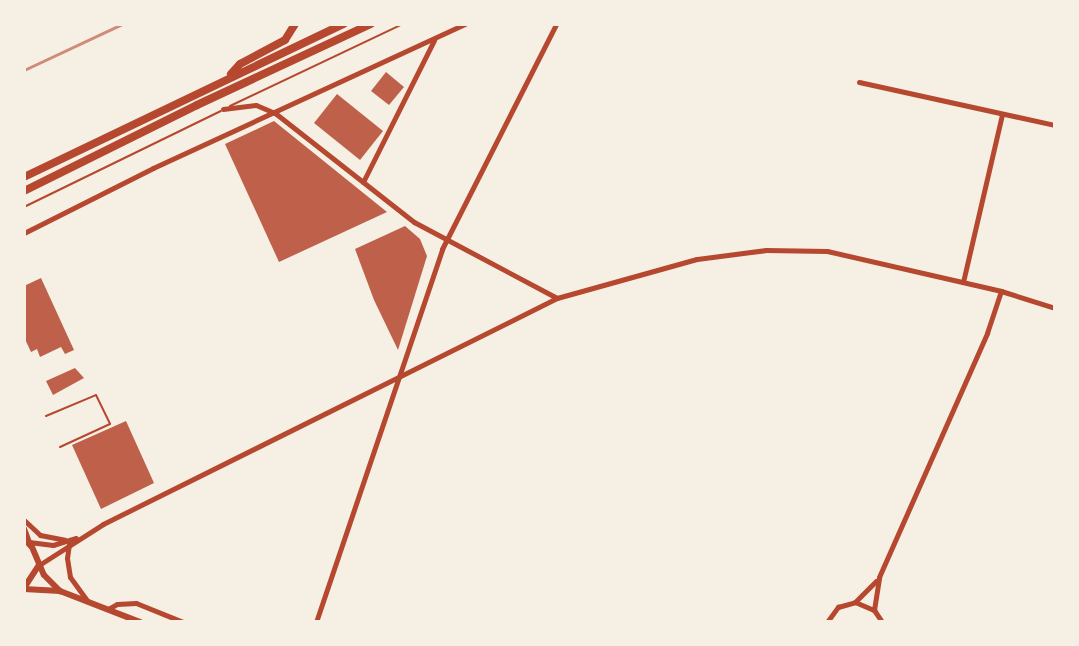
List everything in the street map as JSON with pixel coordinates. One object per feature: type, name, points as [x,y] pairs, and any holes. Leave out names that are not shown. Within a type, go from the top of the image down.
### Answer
[{"type":"highway","points":[[228,78],[240,64],[285,40],[295,24]]},
{"type":"highway","points":[[24,177],[344,24]]},
{"type":"highway","points":[[24,191],[197,105],[371,24]]},
{"type":"street","points":[[24,233],[153,168],[465,24]]},
{"type":"street","points":[[316,622],[446,241],[553,26]]},
{"type":"street","points":[[363,182],[434,39]]},
{"type":"street","points":[[859,82],[1055,125]]},
{"type":"street","points":[[223,109],[256,105],[275,113],[414,222],[557,298]]},
{"type":"street","points":[[963,282],[1002,114]]},
{"type":"street","points":[[140,622],[60,591],[24,588],[39,565],[72,540],[401,373],[557,298],[697,259],[766,250],[827,251],[1001,291],[1055,308]]},
{"type":"street","points":[[874,610],[879,577],[987,333],[1001,291]]},
{"type":"street","points":[[24,520],[40,535],[72,540]]},
{"type":"street","points":[[24,528],[26,541],[39,565],[60,591]]},
{"type":"street","points":[[26,541],[53,545],[72,540]]},
{"type":"street","points":[[72,540],[67,558],[70,577],[88,601]]},
{"type":"street","points":[[827,622],[838,607],[855,602],[879,577]]},
{"type":"street","points":[[855,602],[874,610],[882,622]]},
{"type":"street","points":[[108,609],[117,604],[136,603],[183,622]]},
{"type":"lane","points":[[24,207],[403,24]]},
{"type":"lane","points":[[46,416],[96,395],[110,424],[60,447]]},
{"type":"building","points":[[386,72],[404,87],[389,105],[371,91]]},
{"type":"building","points":[[337,94],[383,131],[360,160],[314,123]]},
{"type":"building","points":[[274,121],[387,212],[279,262],[225,144]]},
{"type":"building","points":[[405,226],[420,239],[427,256],[398,350],[374,300],[355,249]]},
{"type":"building","points":[[41,278],[74,350],[65,354],[61,347],[40,357],[37,349],[31,352],[24,337],[24,286]]},
{"type":"building","points":[[75,368],[84,378],[53,395],[46,381]]},
{"type":"building","points":[[126,421],[154,483],[101,509],[72,445]]},
{"type":"railway","points":[[24,70],[122,24]]}]
